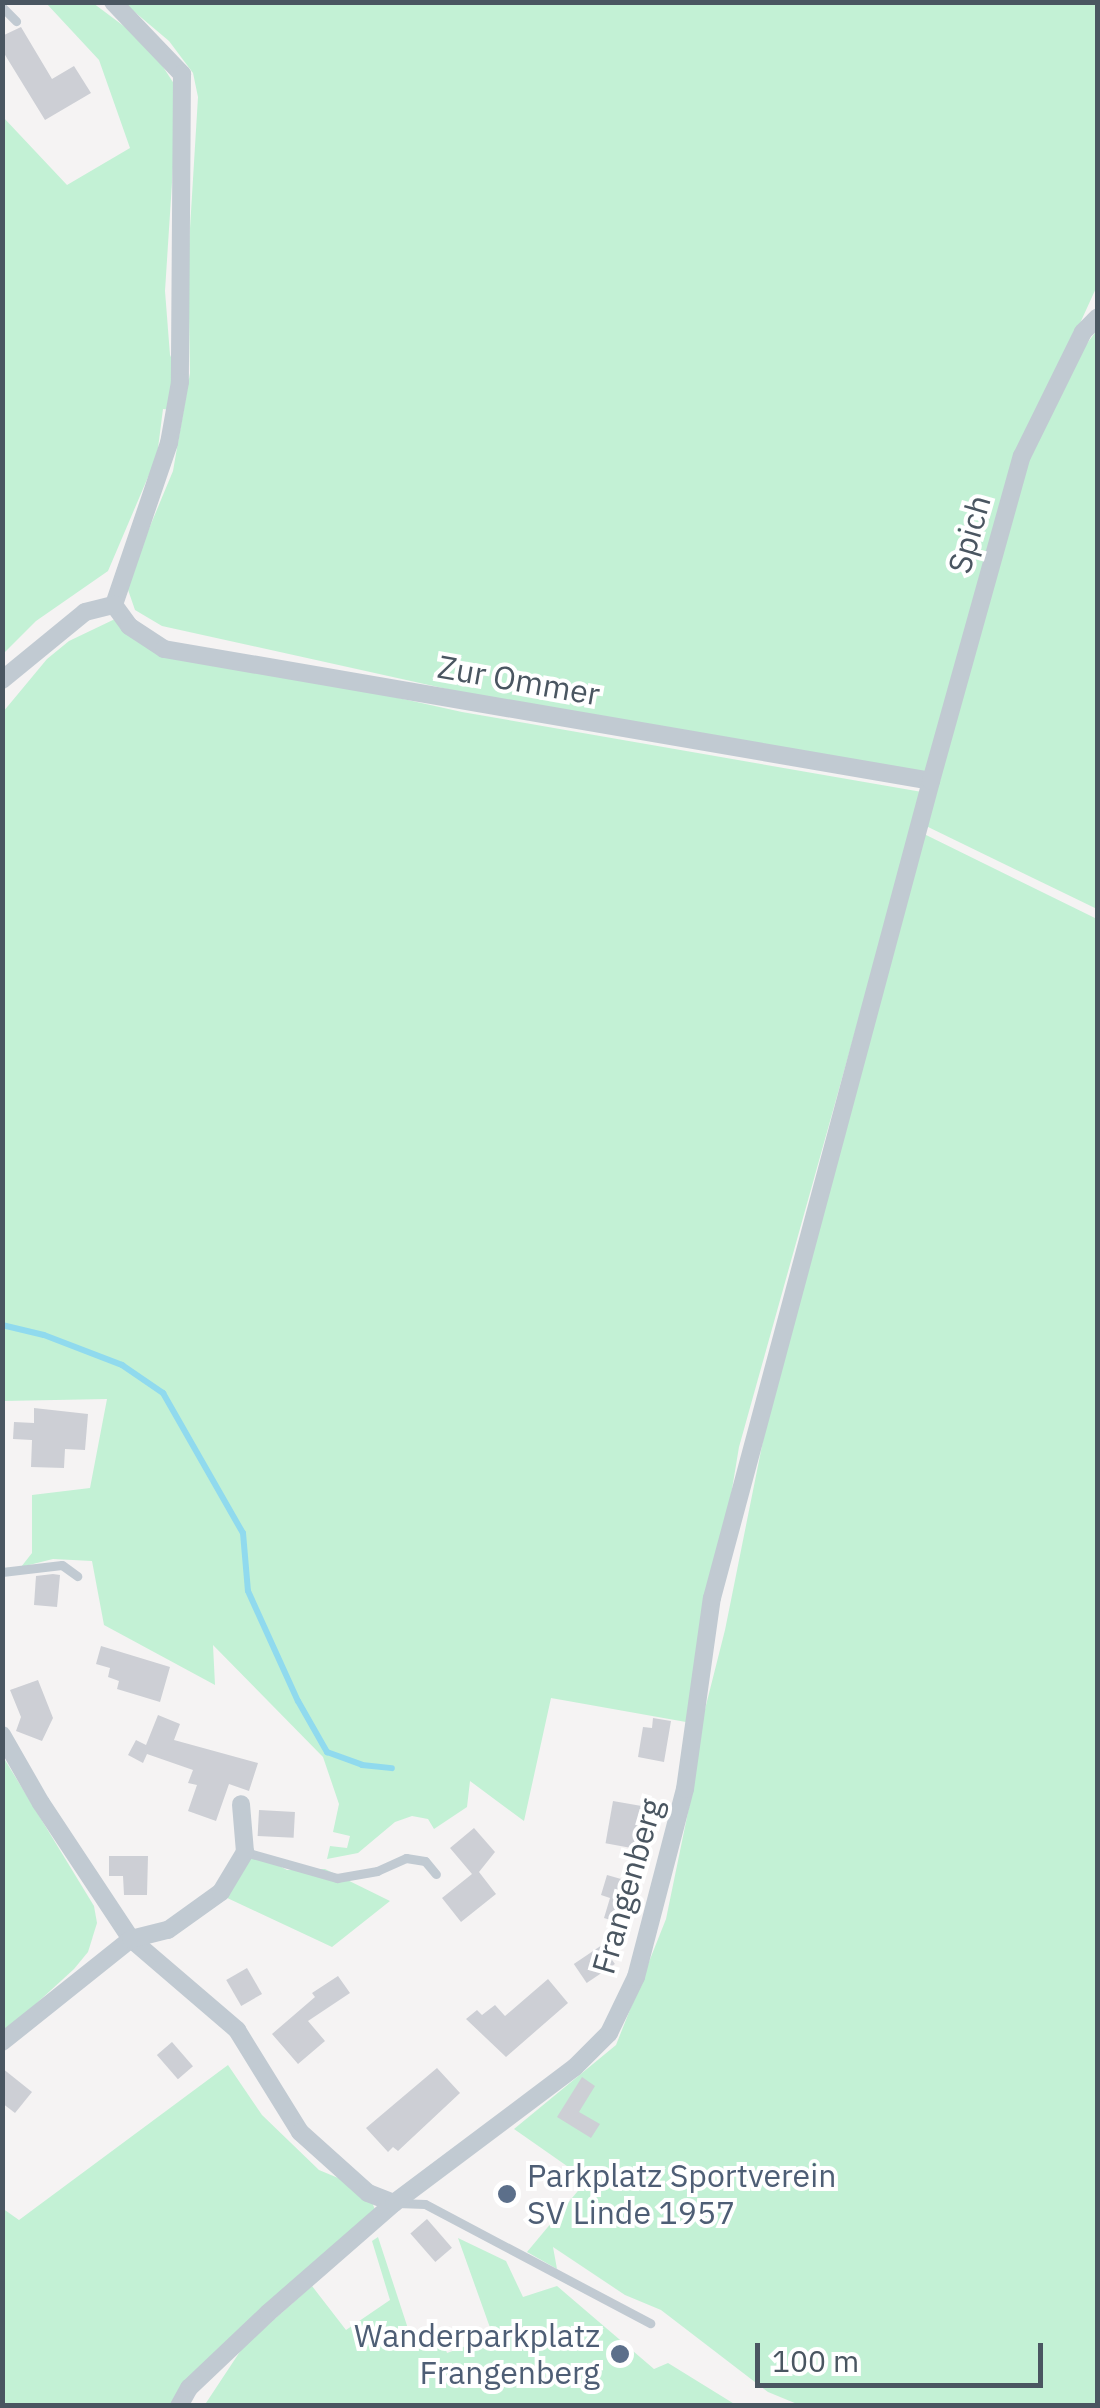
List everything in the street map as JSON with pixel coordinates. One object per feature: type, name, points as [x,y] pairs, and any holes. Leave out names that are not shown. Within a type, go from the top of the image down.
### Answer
[{"type":"street","points":[[2,680],[84,612],[114,605],[169,442],[180,382],[182,74],[113,2]]},
{"type":"street","name":"Spich","points":[[712,1598],[1022,456],[1082,332],[1098,317]]},
{"type":"street","name":"Zur Ommer","points":[[114,605],[129,626],[164,649],[932,781]]},
{"type":"street","name":"Frangenberg","points":[[179,2406],[189,2388],[268,2313],[394,2203],[575,2067],[609,2032],[636,1977],[686,1789],[712,1598]]},
{"type":"street","points":[[2,1735],[131,1939],[237,2030],[300,2132],[368,2192],[394,2203]]},
{"type":"street","points":[[2,2042],[131,1939],[168,1930],[221,1892],[245,1852],[240,1804]]},
{"type":"lane","points":[[2,7],[16,21]]},
{"type":"lane","points":[[2,1572],[62,1566],[78,1576]]},
{"type":"lane","points":[[245,1852],[338,1878],[376,1871],[406,1858],[425,1861],[436,1874]]},
{"type":"lane","points":[[394,2203],[424,2204],[650,2324]]},
{"type":"green space","points":[[46,3],[93,3],[149,45],[178,90],[165,291],[170,355],[177,370],[173,410],[163,409],[157,456],[108,571],[36,621],[5,652],[3,671],[3,117],[67,185],[130,148],[99,60]]},
{"type":"green space","points":[[124,3],[1097,3],[1097,286],[1030,433],[927,777],[465,693],[162,626],[135,610],[126,584],[173,471],[190,373],[188,261],[198,97],[193,73],[169,41]]},
{"type":"green space","points":[[1097,330],[1097,909],[924,825],[1033,446],[1071,365]]},
{"type":"green space","points":[[115,619],[155,644],[462,712],[922,792],[739,1447],[709,1628],[686,1722],[551,1698],[524,1821],[470,1781],[467,1807],[434,1829],[428,1819],[412,1816],[395,1822],[358,1853],[327,1859],[330,1846],[347,1848],[350,1836],[333,1832],[339,1804],[323,1757],[213,1645],[215,1685],[104,1625],[92,1561],[53,1559],[21,1567],[32,1553],[32,1495],[90,1488],[107,1399],[3,1401],[3,712],[47,659],[69,641]]},
{"type":"green space","points":[[920,832],[1097,919],[1097,2405],[802,2406],[768,2392],[661,2310],[625,2295],[553,2247],[557,2269],[527,2252],[587,2180],[514,2129],[616,2045],[666,1919],[694,1783],[701,1725],[725,1630],[775,1381]]},
{"type":"green space","points":[[2,1755],[94,1906],[97,1923],[88,1952],[74,1969],[2,2035]]},
{"type":"green space","points":[[251,1851],[287,1870],[325,1869],[390,1901],[332,1947],[223,1896]]},
{"type":"green space","points":[[228,2065],[262,2115],[319,2170],[367,2190],[376,2212],[268,2302],[185,2405],[3,2406],[2,2208],[19,2220]]},
{"type":"green space","points":[[378,2237],[415,2350],[441,2336],[447,2353],[493,2336],[458,2238],[506,2261],[523,2297],[557,2286],[654,2369],[668,2363],[736,2405],[204,2406],[243,2347],[312,2286],[346,2330],[390,2300],[372,2241]]},
{"type":"building","points":[[21,27],[52,79],[74,66],[91,93],[45,120],[2,50],[2,36]]},
{"type":"building","points":[[34,1408],[88,1414],[85,1450],[65,1449],[64,1468],[31,1467],[32,1440],[13,1439],[14,1422],[34,1423]]},
{"type":"building","points":[[60,1575],[57,1607],[34,1605],[36,1576]]},
{"type":"building","points":[[101,1646],[170,1667],[160,1702],[117,1689],[119,1681],[108,1677],[110,1668],[96,1664]]},
{"type":"building","points":[[38,1680],[53,1718],[42,1741],[16,1731],[21,1717],[10,1690]]},
{"type":"building","points":[[158,1715],[180,1724],[174,1740],[258,1763],[249,1791],[229,1784],[216,1821],[188,1811],[197,1785],[188,1783],[193,1770],[147,1754],[143,1763],[128,1755],[136,1740],[146,1745]]},
{"type":"building","points":[[653,1718],[671,1721],[664,1762],[638,1757],[643,1727],[652,1728]]},
{"type":"building","points":[[613,1801],[642,1806],[634,1848],[606,1843]]},
{"type":"building","points":[[259,1810],[295,1812],[294,1838],[258,1836]]},
{"type":"building","points":[[474,1828],[495,1852],[479,1872],[496,1894],[461,1922],[442,1898],[472,1874],[450,1848]]},
{"type":"building","points":[[109,1856],[148,1856],[147,1895],[124,1895],[123,1876],[109,1876]]},
{"type":"building","points":[[607,1875],[635,1883],[630,1898],[637,1900],[630,1926],[604,1918],[610,1898],[601,1895]]},
{"type":"building","points":[[602,1945],[615,1964],[587,1983],[574,1964]]},
{"type":"building","points":[[247,1968],[262,1994],[241,2006],[226,1980]]},
{"type":"building","points":[[338,1976],[350,1993],[308,2021],[325,2041],[298,2064],[272,2034],[315,1997],[312,1993]]},
{"type":"building","points":[[548,1979],[568,2003],[506,2057],[466,2019],[477,2010],[482,2015],[495,2005],[505,2016]]},
{"type":"building","points":[[172,2042],[193,2066],[178,2079],[157,2055]]},
{"type":"building","points":[[2,2068],[32,2092],[15,2113],[2,2103]]},
{"type":"building","points":[[437,2068],[460,2093],[398,2151],[393,2147],[388,2152],[366,2128]]},
{"type":"building","points":[[582,2077],[595,2086],[579,2112],[600,2124],[591,2138],[557,2117]]},
{"type":"building","points":[[427,2219],[452,2248],[435,2262],[410,2233]]},
{"type":"waterway","points":[[2,1325],[44,1335],[122,1365],[163,1393],[243,1533],[248,1591],[298,1701],[327,1752],[362,1765],[392,1768]]},
{"type":"place","name":"Parkplatz Sportverein SV Linde 1957","points":[[507,2194]]},
{"type":"place","name":"Wanderparkplatz Frangenberg","points":[[620,2354]]}]
